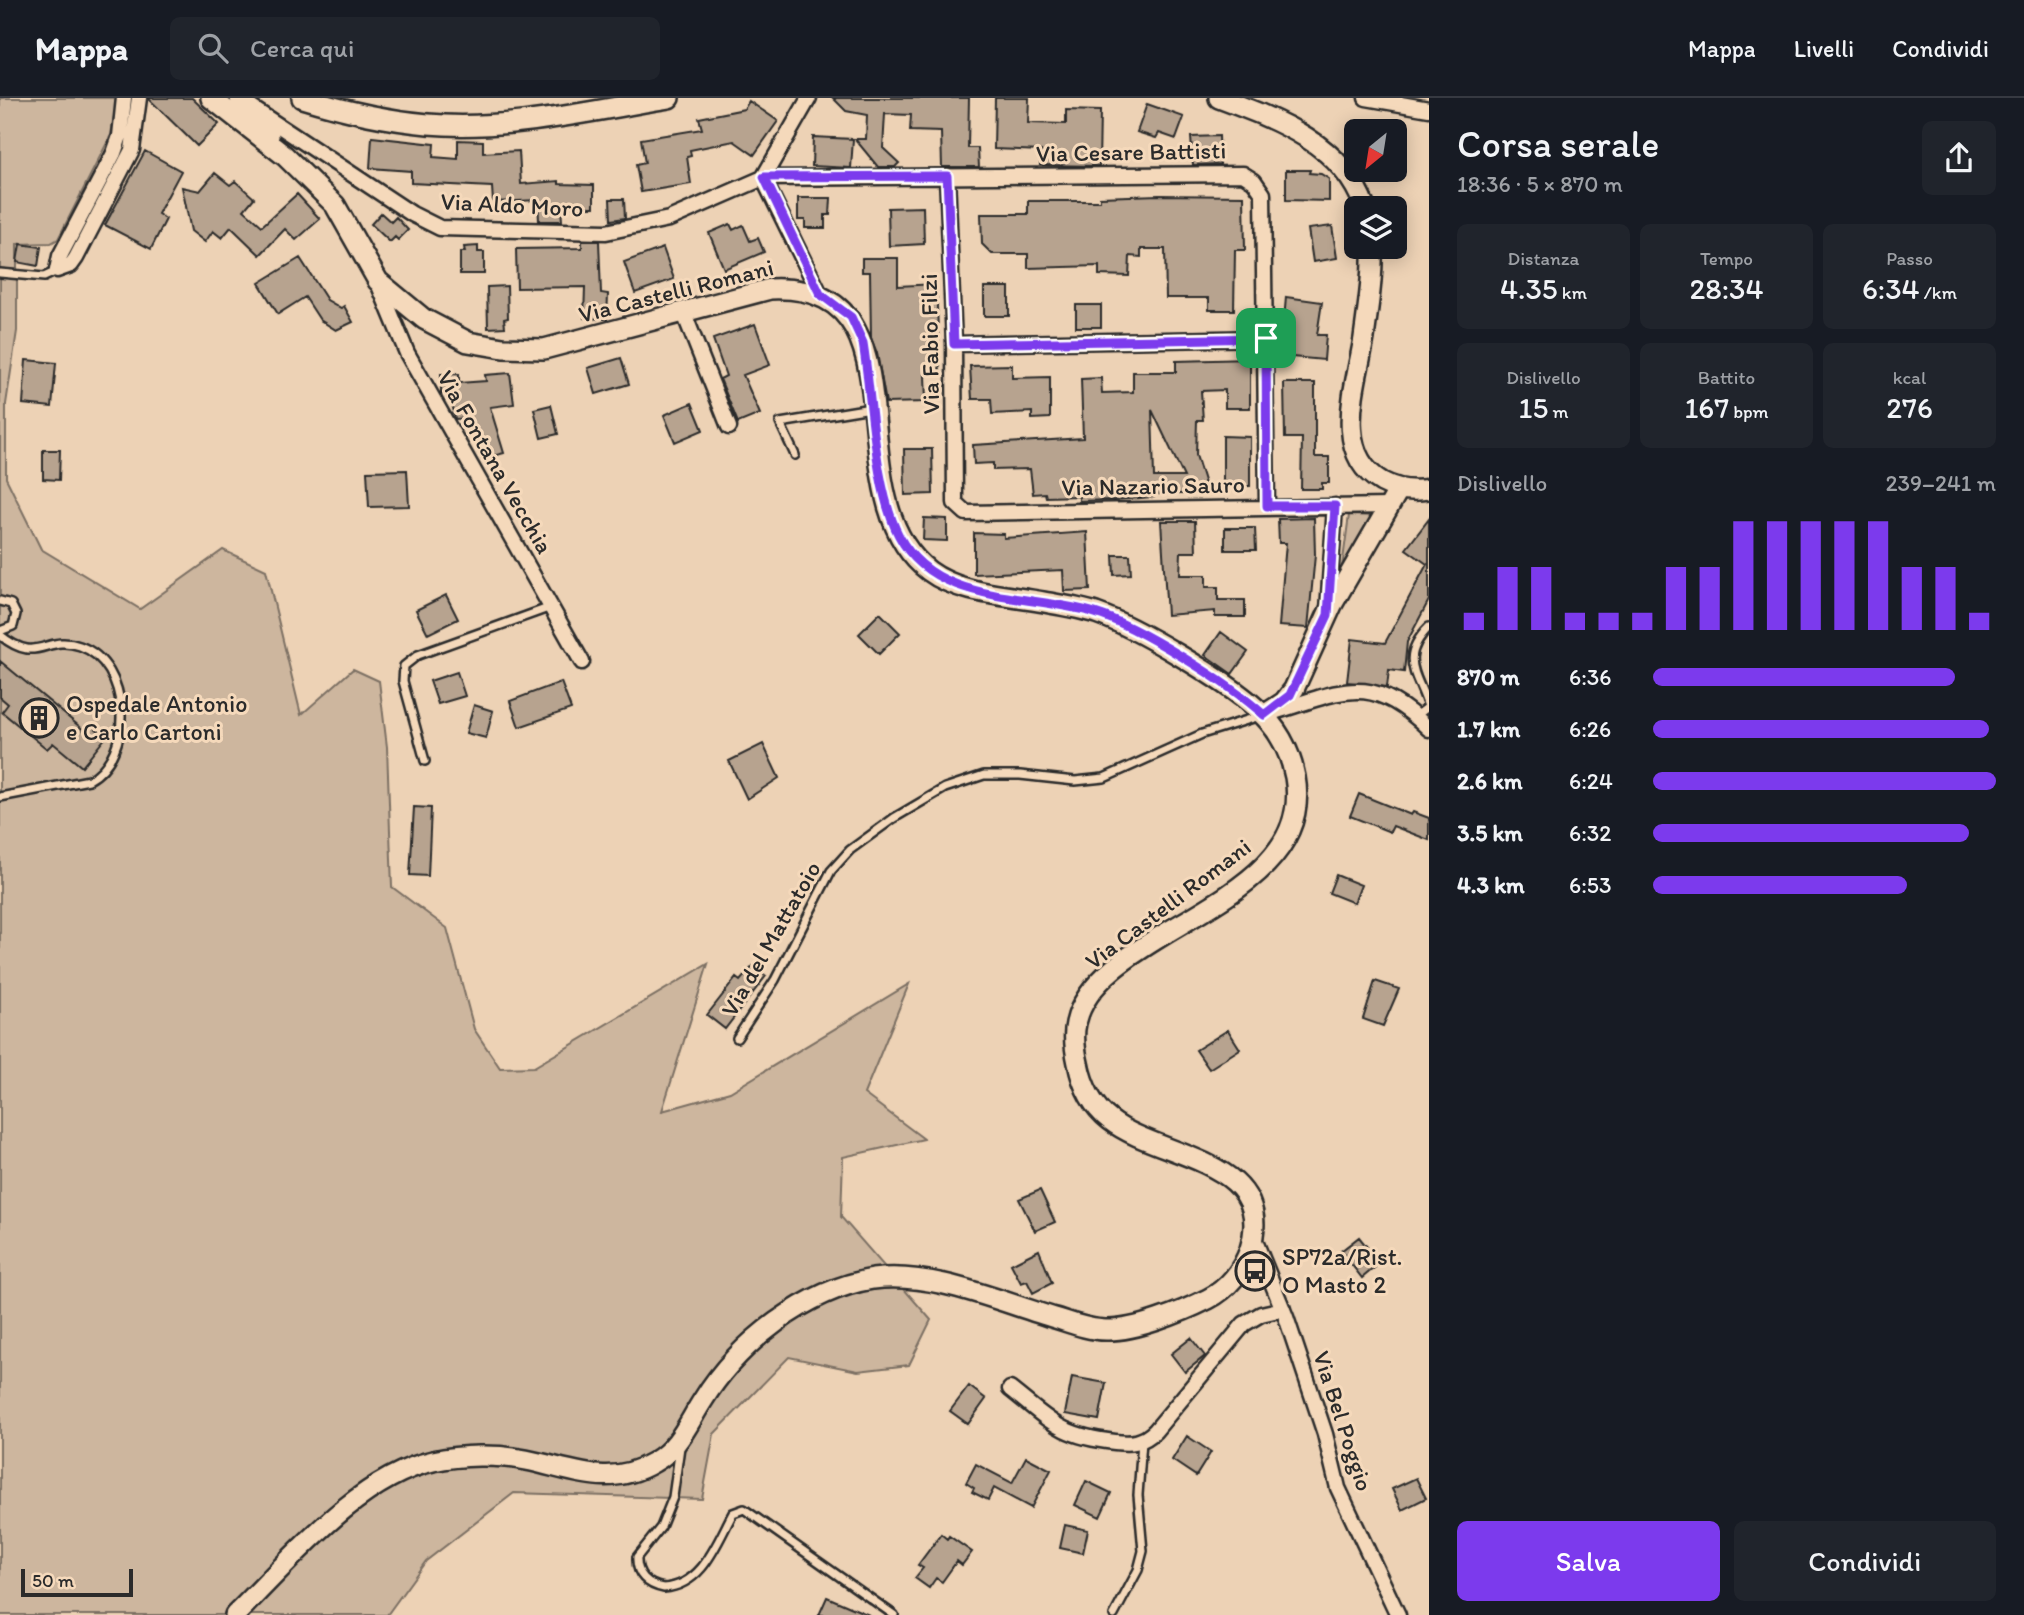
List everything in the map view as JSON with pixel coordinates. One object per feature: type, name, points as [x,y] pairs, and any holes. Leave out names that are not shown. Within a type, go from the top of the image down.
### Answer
[{"type":"street","points":[[124,98],[120,136],[60,256],[58,270],[71,265],[76,258],[132,150],[139,98]]},
{"type":"street","points":[[211,98],[285,156]]},
{"type":"street","points":[[302,98],[376,118],[444,125],[544,119],[669,98]]},
{"type":"street","points":[[809,98],[764,177],[820,294]]},
{"type":"street","points":[[1219,98],[1323,146],[1353,181],[1360,196]]},
{"type":"street","points":[[1366,98],[1388,100],[1429,110]]},
{"type":"street","points":[[242,100],[285,156]]},
{"type":"street","name":"Via Aldo Moro","points":[[242,100],[412,214],[440,229],[606,232],[669,219],[764,177]]},
{"type":"street","name":"Via Castelli Romani","points":[[235,1615],[348,1506],[373,1486],[411,1467],[438,1460],[506,1457],[582,1476],[610,1477],[653,1463],[682,1437],[716,1380],[748,1346],[800,1307],[842,1288],[886,1278],[918,1279],[1075,1324],[1118,1330],[1140,1325],[1217,1294],[1242,1268],[1253,1236],[1254,1220],[1248,1197],[1217,1168],[1122,1128],[1096,1107],[1079,1072],[1074,1028],[1083,1004],[1110,971],[1248,880],[1281,843],[1294,813],[1295,778],[1283,741],[1264,715],[1225,685],[1129,628],[1097,613],[962,587],[927,569],[900,538],[887,504],[863,343],[858,330],[842,309],[820,294],[787,288],[770,289],[544,349],[503,348],[468,342],[424,319],[378,281],[335,205],[285,156]]},
{"type":"street","name":"Via Fabio Filzi","points":[[947,176],[954,344],[955,503],[959,510]]},
{"type":"street","name":"Via Cesare Battisti","points":[[764,177],[1247,176],[1257,184],[1263,194],[1267,506]]},
{"type":"street","points":[[1371,259],[1367,317],[1351,424],[1357,453],[1364,467],[1394,498]]},
{"type":"street","name":"Via Fontana Vecchia","points":[[378,281],[407,353],[582,662]]},
{"type":"street","points":[[683,311],[729,427]]},
{"type":"street","points":[[954,344],[1266,338]]},
{"type":"street","points":[[1264,715],[1290,695],[1328,615],[1394,498],[1429,489]]},
{"type":"street","name":"Via Nazario Sauro","points":[[959,510],[966,513],[1335,506],[1394,498]]},
{"type":"street","points":[[1328,615],[1335,506]]},
{"type":"street","points":[[1264,715],[1348,689],[1379,694],[1416,716],[1429,729]]},
{"type":"street","name":"Via Bel Poggio","points":[[1253,1236],[1283,1309],[1325,1434],[1338,1488],[1398,1615]]},
{"type":"street","points":[[1010,1389],[1056,1426],[1073,1436],[1123,1443],[1142,1441],[1155,1431],[1244,1325],[1261,1314],[1283,1309]]},
{"type":"lane","points":[[0,273],[44,277],[58,270]]},
{"type":"lane","points":[[795,454],[780,423],[872,408]]},
{"type":"lane","points":[[0,601],[11,604],[16,614],[13,626],[0,633],[16,648],[28,651],[64,643],[79,645],[94,653],[114,684],[121,723],[120,739],[100,774],[89,780],[0,797]]},
{"type":"lane","points":[[425,761],[403,677],[408,661],[551,607]]},
{"type":"lane","points":[[1416,716],[1428,707],[1415,681],[1413,660],[1418,642],[1429,627]]},
{"type":"lane","name":"Via del Mattatoio","points":[[737,1038],[775,980],[831,872],[850,850],[894,818],[945,788],[984,775],[1032,775],[1075,781],[1104,778],[1222,726],[1264,715]]},
{"type":"lane","points":[[682,1437],[673,1497],[661,1527],[637,1557],[643,1578],[664,1588],[692,1580],[701,1570],[733,1513],[744,1509],[894,1615]]},
{"type":"lane","points":[[1114,1615],[1138,1570],[1143,1551],[1138,1495],[1142,1441]]},
{"type":"shaded area","points":[[0,98],[117,98],[111,135],[58,239],[51,243],[17,244],[17,331],[6,404],[6,478],[41,549],[140,609],[223,550],[266,570],[301,715],[353,669],[379,681],[387,747],[392,887],[447,928],[474,1029],[500,1068],[534,1067],[708,964],[662,1111],[730,1092],[909,984],[864,1094],[924,1139],[843,1157],[841,1217],[931,1320],[909,1365],[858,1371],[789,1357],[714,1434],[702,1499],[514,1493],[426,1561],[387,1615],[0,1615]]},
{"type":"shaded area","points":[[1349,515],[1373,516],[1341,575]]},
{"type":"building","points":[[148,98],[192,98],[219,124],[197,146]]},
{"type":"building","points":[[833,98],[969,98],[968,148],[978,148],[979,167],[942,167],[941,132],[910,131],[911,115],[885,114],[883,148],[899,163],[895,167],[878,167],[855,139],[866,139],[867,115],[846,111]]},
{"type":"building","points":[[995,98],[1029,98],[1028,123],[1066,124],[1066,110],[1100,111],[1099,166],[1040,165],[1041,151],[994,149]]},
{"type":"building","points":[[749,101],[778,121],[754,155],[734,141],[690,150],[691,156],[687,157],[691,184],[641,192],[636,165],[645,163],[641,139],[702,129],[699,118],[744,109]]},
{"type":"building","points":[[1147,104],[1184,117],[1176,139],[1159,133],[1156,138],[1137,132]]},
{"type":"building","points":[[1219,136],[1220,164],[1193,165],[1191,137]]},
{"type":"building","points":[[372,137],[434,144],[433,157],[458,159],[458,140],[483,141],[483,153],[519,151],[521,184],[559,181],[559,184],[594,185],[594,207],[561,207],[562,221],[539,221],[538,200],[493,202],[492,187],[411,183],[411,171],[370,168]]},
{"type":"building","points":[[813,137],[853,139],[851,168],[812,166]]},
{"type":"building","points":[[145,151],[181,171],[158,214],[166,219],[151,249],[105,225]]},
{"type":"building","points":[[1286,170],[1310,170],[1309,173],[1321,174],[1329,179],[1329,201],[1286,200]]},
{"type":"building","points":[[215,173],[230,185],[235,181],[254,198],[244,210],[262,226],[297,194],[320,219],[296,240],[285,229],[260,255],[231,227],[222,238],[213,231],[205,242],[191,231],[182,187],[200,191]]},
{"type":"building","points":[[1244,196],[1245,250],[1235,250],[1234,310],[1209,310],[1209,298],[1166,298],[1165,249],[1141,249],[1141,257],[1130,256],[1129,276],[1099,275],[1099,266],[1028,268],[1028,254],[992,254],[982,244],[981,214],[1028,214],[1028,201],[1100,201],[1100,197]]},
{"type":"building","points":[[798,198],[831,198],[830,215],[825,215],[825,228],[805,228],[805,220],[798,220]]},
{"type":"building","points":[[610,199],[624,199],[625,218],[611,220]]},
{"type":"building","points":[[923,207],[924,244],[889,246],[888,208]]},
{"type":"building","points":[[381,213],[391,222],[396,217],[408,230],[398,240],[395,237],[390,242],[371,224]]},
{"type":"building","points":[[730,224],[733,230],[743,225],[750,241],[758,238],[764,252],[724,269],[709,233]]},
{"type":"building","points":[[1332,226],[1337,258],[1313,262],[1308,229]]},
{"type":"building","points":[[582,241],[599,241],[601,293],[608,294],[607,319],[584,318],[585,287],[517,288],[516,249],[582,248]]},
{"type":"building","points":[[20,244],[41,247],[38,266],[17,262]]},
{"type":"building","points":[[478,246],[478,252],[484,252],[484,274],[460,274],[460,252],[465,252],[464,247]]},
{"type":"building","points":[[663,248],[674,279],[635,293],[624,262]]},
{"type":"building","points":[[300,258],[327,300],[341,308],[344,306],[353,322],[336,330],[320,320],[305,297],[278,314],[259,283]]},
{"type":"building","points":[[862,258],[898,258],[898,286],[936,284],[940,375],[925,375],[926,402],[886,403],[877,353],[871,338],[870,272],[862,272]]},
{"type":"building","points":[[507,286],[508,318],[504,319],[505,327],[488,328],[487,287]]},
{"type":"building","points":[[984,287],[1009,287],[1009,316],[984,316]]},
{"type":"building","points":[[1286,297],[1322,302],[1317,335],[1326,335],[1324,360],[1281,356]]},
{"type":"building","points":[[1076,305],[1101,305],[1101,327],[1076,327]]},
{"type":"building","points":[[755,324],[770,365],[743,375],[760,414],[738,423],[720,379],[726,376],[713,339]]},
{"type":"building","points":[[621,358],[629,384],[596,394],[588,368]]},
{"type":"building","points":[[1250,359],[1250,408],[1225,408],[1225,390],[1201,391],[1203,420],[1197,420],[1196,455],[1208,494],[1154,494],[1154,497],[1079,501],[1079,496],[1046,497],[1045,493],[1033,494],[1030,469],[993,470],[993,463],[974,464],[973,445],[1083,438],[1081,379],[1101,378],[1102,393],[1133,392],[1133,372],[1176,372],[1176,361]],"holes":[[[1152,410],[1184,477],[1154,477]]]},
{"type":"building","points":[[26,360],[56,363],[52,407],[23,404]]},
{"type":"building","points":[[1012,365],[1012,378],[1050,377],[1050,418],[1032,419],[1032,412],[992,414],[991,399],[972,399],[970,366]]},
{"type":"building","points":[[510,373],[514,404],[490,407],[504,453],[482,459],[469,418],[455,419],[451,396],[441,394],[441,374],[459,374],[459,383],[486,381],[485,375]]},
{"type":"building","points":[[1284,383],[1315,383],[1315,457],[1329,457],[1329,483],[1322,483],[1322,489],[1301,489],[1302,438],[1285,438]]},
{"type":"building","points":[[692,403],[703,430],[675,442],[664,415]]},
{"type":"building","points":[[551,405],[558,434],[541,438],[534,409]]},
{"type":"building","points":[[1223,436],[1250,437],[1250,486],[1223,486]]},
{"type":"building","points":[[904,449],[932,449],[933,494],[905,495]]},
{"type":"building","points":[[43,450],[60,450],[59,480],[43,479]]},
{"type":"building","points":[[407,470],[409,506],[369,507],[367,471]]},
{"type":"building","points":[[924,518],[947,519],[947,541],[923,540]]},
{"type":"building","points":[[1314,518],[1315,555],[1308,628],[1279,626],[1286,543],[1279,543],[1278,519]]},
{"type":"building","points":[[1429,519],[1429,600],[1407,642],[1404,672],[1389,670],[1387,687],[1347,682],[1352,639],[1385,643],[1427,564],[1406,549]]},
{"type":"building","points":[[1161,521],[1195,521],[1196,552],[1181,552],[1180,575],[1206,575],[1206,587],[1218,587],[1218,600],[1245,600],[1245,617],[1215,617],[1215,611],[1167,615]]},
{"type":"building","points":[[1225,528],[1255,528],[1256,550],[1225,550]]},
{"type":"building","points":[[1087,532],[1090,590],[1064,591],[1063,570],[974,574],[974,533],[1004,534],[1004,538]]},
{"type":"building","points":[[1113,555],[1130,555],[1131,574],[1114,575]]},
{"type":"building","points":[[446,595],[458,619],[428,634],[416,610]]},
{"type":"building","points":[[880,613],[900,633],[879,654],[859,634]]},
{"type":"building","points":[[1221,632],[1248,652],[1232,674],[1205,655]]},
{"type":"building","name":"Ospedale Antonio e Carlo Cartoni","points":[[0,661],[85,731],[90,724],[106,737],[82,767],[53,743],[47,749],[2,712],[8,704],[0,697]]},
{"type":"building","points":[[457,672],[465,696],[438,704],[430,681]]},
{"type":"building","points":[[561,682],[571,709],[519,727],[510,701]]},
{"type":"building","points":[[474,705],[493,711],[486,738],[466,733]]},
{"type":"building","points":[[763,744],[779,778],[747,799],[729,761]]},
{"type":"building","points":[[1359,794],[1411,815],[1413,812],[1429,818],[1429,840],[1393,826],[1390,832],[1350,816]]},
{"type":"building","points":[[414,807],[431,808],[428,876],[410,875]]},
{"type":"building","points":[[1336,875],[1361,885],[1354,903],[1329,893]]},
{"type":"building","points":[[753,966],[766,976],[725,1029],[707,1015],[736,978],[740,981]]},
{"type":"building","points":[[1375,981],[1399,989],[1383,1026],[1363,1019]]},
{"type":"building","points":[[1228,1030],[1240,1049],[1209,1069],[1196,1050]]},
{"type":"building","points":[[1040,1190],[1055,1222],[1035,1231],[1019,1199]]},
{"type":"building","points":[[1359,1237],[1380,1263],[1362,1278],[1341,1251]]},
{"type":"building","points":[[1039,1250],[1052,1283],[1033,1293],[1027,1281],[1021,1283],[1011,1264]]},
{"type":"building","points":[[1191,1338],[1205,1356],[1185,1372],[1171,1354]]},
{"type":"building","points":[[1072,1377],[1106,1383],[1099,1420],[1065,1414]]},
{"type":"building","points":[[969,1386],[986,1399],[968,1424],[950,1411]]},
{"type":"building","points":[[1187,1436],[1211,1452],[1196,1476],[1172,1460]]},
{"type":"building","points":[[1026,1457],[1051,1470],[1031,1508],[994,1488],[988,1500],[972,1492],[974,1488],[966,1483],[976,1464],[1012,1483]]},
{"type":"building","points":[[1416,1478],[1426,1498],[1402,1510],[1392,1489]]},
{"type":"building","points":[[1086,1481],[1111,1493],[1100,1517],[1075,1505]]},
{"type":"building","points":[[1065,1525],[1088,1530],[1083,1553],[1060,1548]]},
{"type":"building","points":[[941,1534],[947,1539],[949,1536],[972,1552],[962,1565],[957,1561],[942,1582],[936,1578],[929,1588],[915,1578],[923,1568],[918,1565]]},
{"type":"building","points":[[827,1597],[869,1615],[819,1615]]},
{"type":"place","name":"Ospedale Antonio e Carlo Cartoni","points":[[39,718]]},
{"type":"place","name":"SP72a/Rist. O Masto 2","points":[[1255,1271]]},
{"type":"route","points":[[947,176],[954,344],[1266,338],[1267,506],[1335,506],[1328,615],[1290,695],[1277,708],[1264,715],[1225,685],[1129,628],[1097,613],[952,584],[935,575],[911,554],[900,538],[887,504],[870,385],[863,343],[858,330],[851,317],[820,294],[764,177],[947,176]]}]
